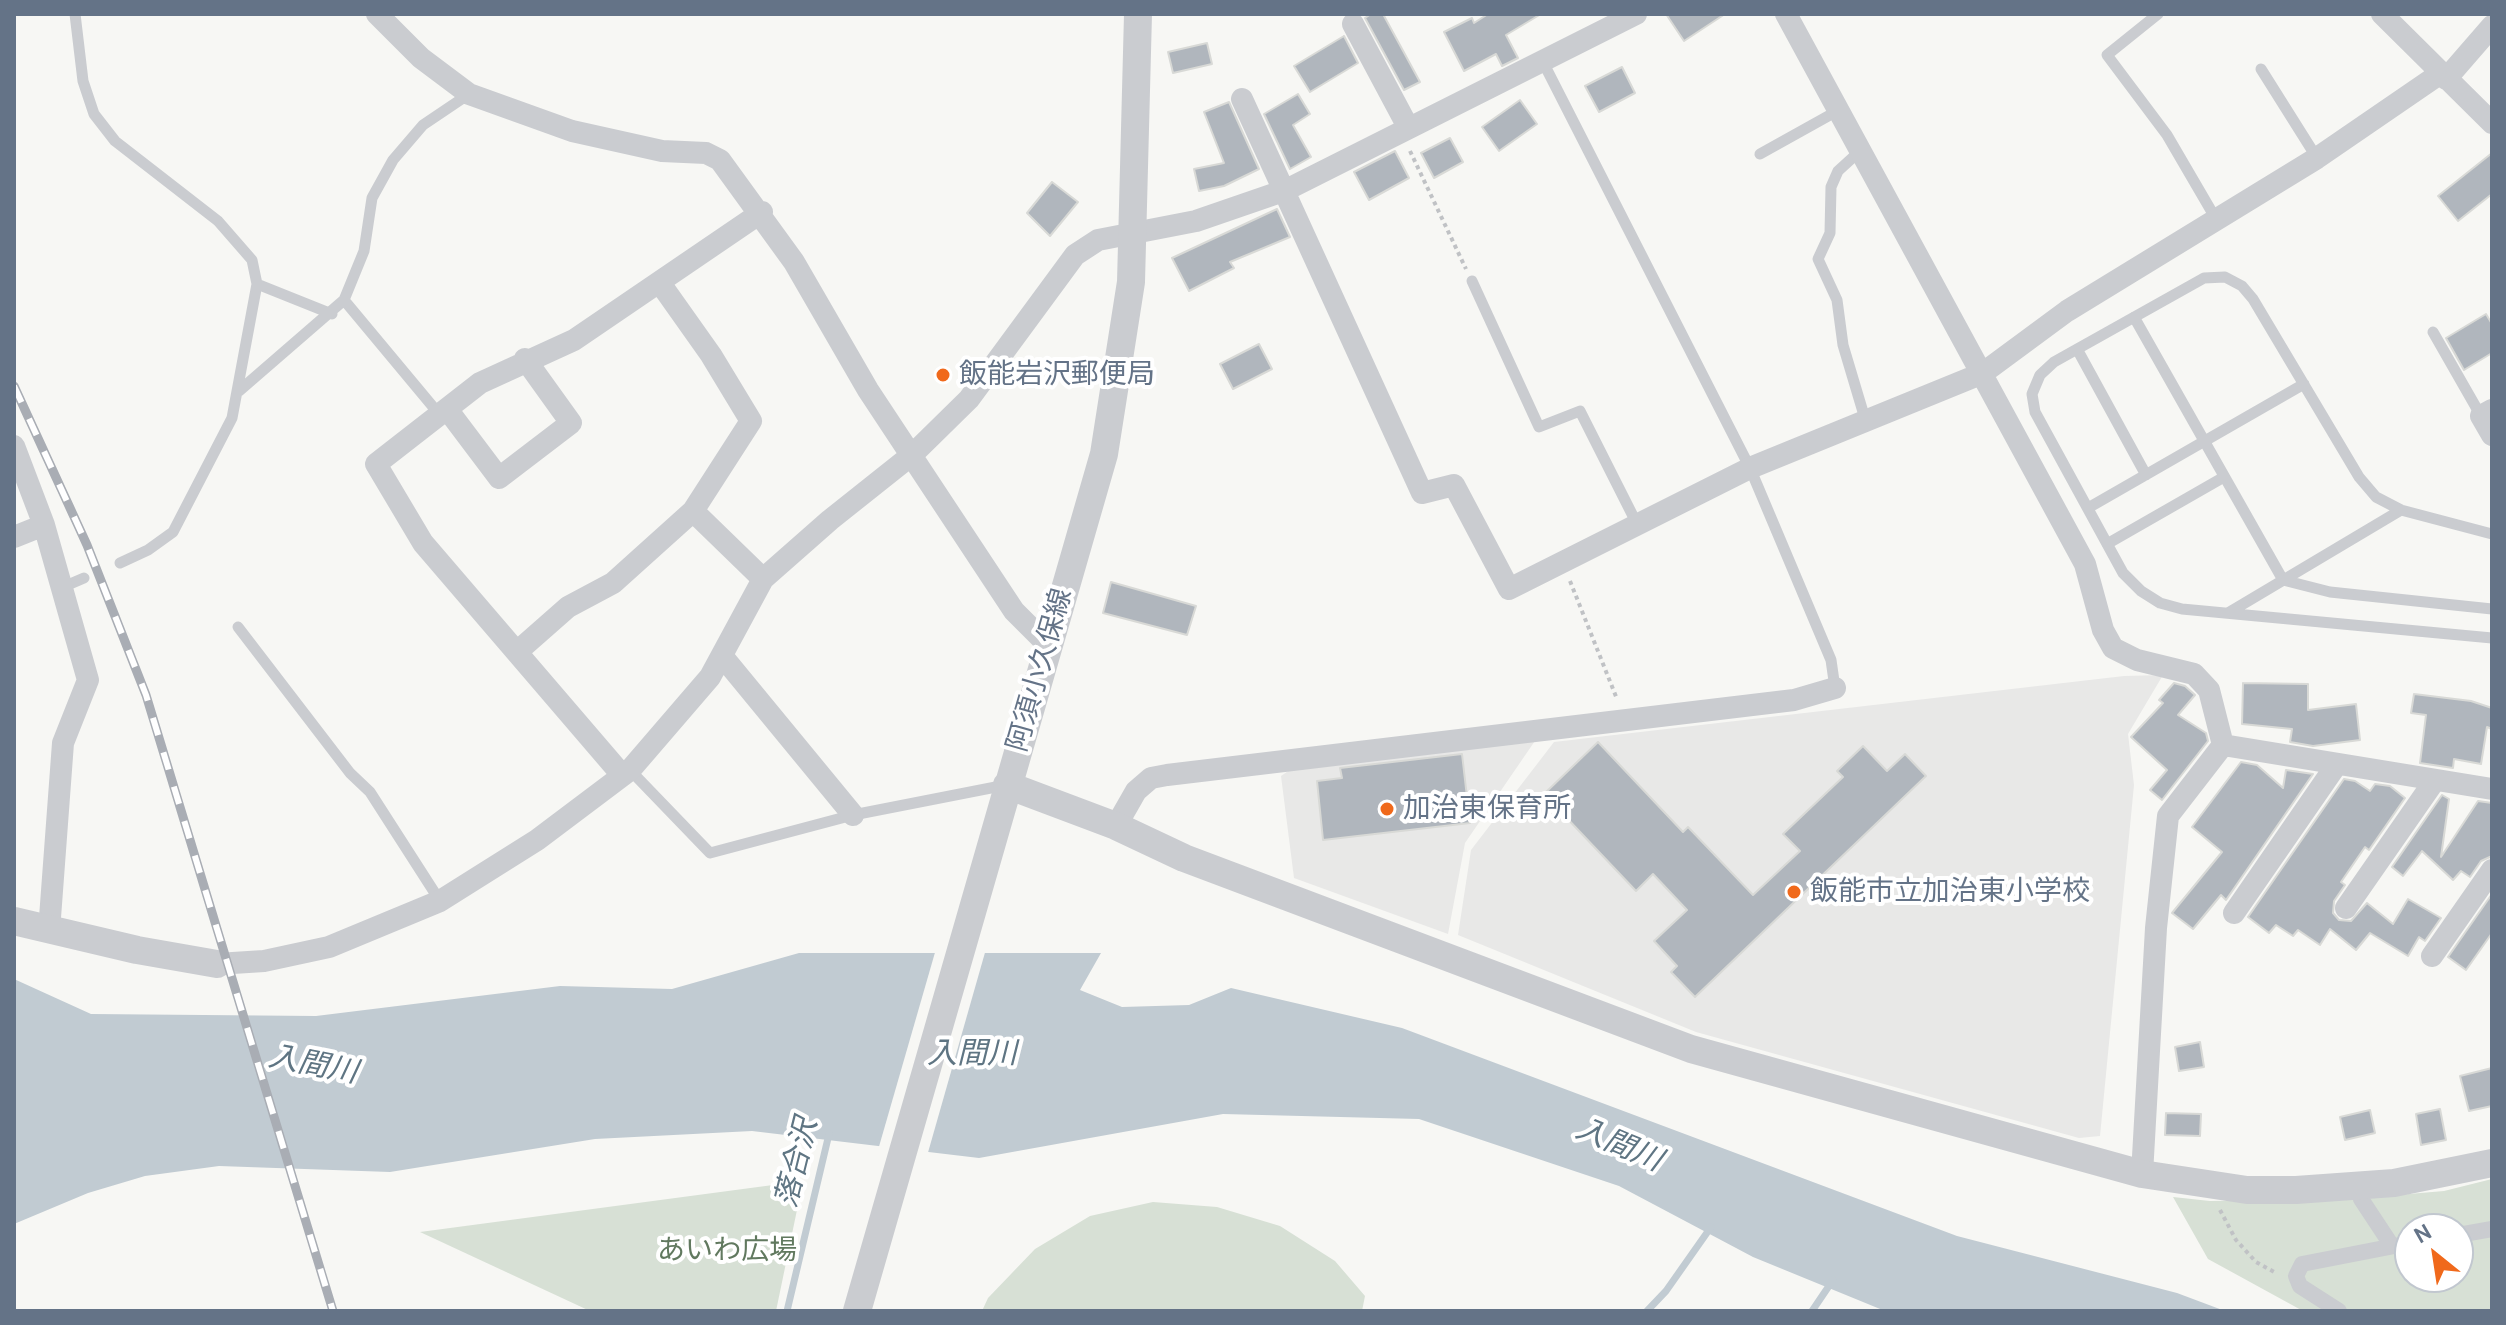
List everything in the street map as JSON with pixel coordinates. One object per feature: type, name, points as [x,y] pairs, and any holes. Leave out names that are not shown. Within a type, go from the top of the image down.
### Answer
[{"type":"street","points":[[377,14],[421,58],[469,94],[572,131],[662,151],[714,155],[762,212],[868,390],[1014,611],[1047,644]]},
{"type":"street","name":"阿須小久保線","points":[[857,1311],[1104,454],[1131,282],[1138,14]]},
{"type":"street","points":[[14,921],[49,931],[217,964],[264,961],[329,947],[440,901],[537,840],[626,772],[685,710],[723,657],[763,579],[842,510],[913,454],[969,399],[1068,261],[1098,240],[1196,221],[1286,190],[1543,62],[1602,23],[1636,14]]},
{"type":"street","points":[[1786,14],[2085,564],[2103,630],[2113,648],[2137,660],[2194,674],[2209,690],[2223,745]]},
{"type":"street","points":[[2382,14],[2492,123]]},
{"type":"street","points":[[1353,24],[1404,129]]},
{"type":"street","points":[[1242,99],[1422,493],[1454,485],[1509,589],[1636,522],[1750,468],[1983,373],[2067,311],[2317,158],[2443,76],[2492,26]]},
{"type":"street","points":[[626,772],[423,543],[376,464],[480,383],[525,359],[574,340],[762,212]]},
{"type":"street","points":[[518,651],[568,607],[613,583],[693,511],[751,421],[711,355],[660,283]]},
{"type":"street","points":[[443,411],[499,478],[571,423],[525,359]]},
{"type":"street","points":[[14,446],[44,525],[88,680],[63,743],[49,931]]},
{"type":"street","points":[[693,511],[763,579]]},
{"type":"street","points":[[14,537],[44,525]]},
{"type":"street","points":[[723,657],[853,815]]},
{"type":"street","points":[[1116,826],[1136,791],[1151,778],[1794,700],[1835,688]]},
{"type":"street","points":[[2223,745],[2492,789]]},
{"type":"street","points":[[2142,1174],[2156,928],[2168,816],[2223,745]]},
{"type":"street","points":[[2234,913],[2337,764]]},
{"type":"street","points":[[2346,908],[2435,780]]},
{"type":"street","points":[[1007,785],[1116,826],[1184,858],[1691,1049],[2142,1174],[2216,1186],[2296,1190],[2394,1183],[2492,1163]]},
{"type":"street","points":[[2432,956],[2492,870]]},
{"type":"street","points":[[2339,1311],[2305,1291],[2297,1281],[2297,1272],[2307,1262],[2392,1246],[2361,1199]]},
{"type":"lane","points":[[75,14],[83,81],[94,114],[115,141],[218,221],[252,260],[257,284],[232,418],[173,532],[148,550],[120,563]]},
{"type":"lane","points":[[2158,14],[2107,55],[2167,135],[2216,219]]},
{"type":"lane","points":[[1543,62],[1750,468],[1831,660],[1835,688]]},
{"type":"lane","points":[[2261,69],[2317,158]]},
{"type":"lane","points":[[239,391],[332,314],[344,300],[364,251],[372,198],[393,160],[423,125],[469,94]]},
{"type":"lane","points":[[1760,154],[1839,110]]},
{"type":"lane","points":[[1861,150],[1838,171],[1831,187],[1830,233],[1818,259],[1837,300],[1843,345],[1866,422]]},
{"type":"lane","points":[[2492,534],[2401,510],[2376,497],[2359,477],[2253,299],[2242,286],[2225,277],[2204,278],[2077,349],[2040,375],[2032,394],[2035,412],[2123,573],[2141,591],[2160,603],[2228,613],[2486,638],[2492,647]]},
{"type":"lane","points":[[1472,281],[1539,427],[1580,411],[1636,522]]},
{"type":"lane","points":[[257,284],[332,314]]},
{"type":"lane","points":[[344,300],[443,411]]},
{"type":"lane","points":[[2134,317],[2283,580],[2330,592],[2492,609]]},
{"type":"lane","points":[[2433,332],[2488,420]]},
{"type":"lane","points":[[2077,349],[2146,475]]},
{"type":"lane","points":[[2088,508],[2304,384]]},
{"type":"lane","points":[[2107,544],[2224,477]]},
{"type":"lane","points":[[2228,613],[2401,510]]},
{"type":"lane","points":[[63,587],[84,578]]},
{"type":"lane","points":[[238,627],[350,773],[370,792],[440,901]]},
{"type":"lane","points":[[626,772],[710,853],[853,815],[1007,785]]},
{"type":"path","points":[[1404,129],[1472,281]]},
{"type":"path","points":[[1563,563],[1598,646],[1624,720]]},
{"type":"path","points":[[2216,1186],[2218,1205],[2236,1240],[2256,1262],[2297,1281]]},
{"type":"shaded area","name":"飯能市立加治東小学校","points":[[2163,675],[2128,734],[2134,785],[2100,1136],[2079,1138],[1696,1032],[1458,935],[1471,850],[1554,742],[2124,676]]},
{"type":"shaded area","name":"加治東保育所","points":[[1539,735],[1465,843],[1448,934],[1294,878],[1281,776],[1297,765]]},
{"type":"green space","points":[[2492,1179],[2492,1311],[2303,1311],[2208,1259],[2173,1197],[2210,1201],[2350,1199],[2444,1191]]},
{"type":"green space","name":"あいわ広場","points":[[803,1181],[776,1311],[590,1311],[420,1232]]},
{"type":"green space","points":[[1153,1202],[1217,1207],[1280,1226],[1335,1261],[1365,1296],[1362,1311],[982,1311],[988,1298],[1035,1249],[1090,1216]]},
{"type":"water","name":"入間川","points":[[799,953],[1101,953],[1080,990],[1122,1007],[1189,1005],[1231,988],[1402,1028],[1957,1236],[2177,1293],[2225,1311],[1885,1311],[1753,1257],[1619,1186],[1419,1119],[1223,1114],[979,1158],[752,1131],[595,1139],[390,1172],[219,1166],[145,1176],[88,1193],[14,1224],[14,979],[91,1014],[316,1016],[560,986],[672,989]]},
{"type":"pier","points":[[936,949],[986,949],[927,1156],[878,1150]]},
{"type":"building","points":[[1371,14],[1383,14],[1420,82],[1404,90],[1365,18]]},
{"type":"building","points":[[1488,14],[1541,14],[1506,35],[1518,58],[1502,66],[1496,54],[1464,71],[1444,32],[1472,18],[1474,23]]},
{"type":"building","points":[[1666,14],[1725,14],[1684,41]]},
{"type":"building","points":[[1344,36],[1358,63],[1310,92],[1294,66]]},
{"type":"building","points":[[1207,43],[1212,64],[1173,73],[1168,52]]},
{"type":"building","points":[[1622,67],[1635,93],[1599,112],[1585,86]]},
{"type":"building","points":[[1298,94],[1310,114],[1293,125],[1311,157],[1290,169],[1264,114]]},
{"type":"building","points":[[1520,100],[1537,124],[1499,151],[1482,127]]},
{"type":"building","points":[[1229,102],[1259,169],[1224,186],[1199,191],[1194,169],[1224,163],[1204,112]]},
{"type":"building","points":[[1450,138],[1463,162],[1434,178],[1421,153]]},
{"type":"building","points":[[1395,151],[1409,178],[1369,200],[1354,172]]},
{"type":"building","points":[[2492,153],[2492,194],[2458,221],[2438,196]]},
{"type":"building","points":[[1052,182],[1078,202],[1050,236],[1027,213]]},
{"type":"building","points":[[1277,209],[1290,237],[1230,262],[1234,268],[1189,291],[1172,258]]},
{"type":"building","points":[[2486,314],[2492,324],[2492,353],[2464,370],[2446,338]]},
{"type":"building","points":[[1259,344],[1272,369],[1233,389],[1220,364]]},
{"type":"building","points":[[1111,582],[1196,606],[1187,635],[1103,613]]},
{"type":"building","points":[[2174,683],[2185,686],[2195,695],[2178,715],[2206,733],[2208,741],[2162,800],[2150,790],[2167,770],[2131,737],[2163,703],[2159,700]]},
{"type":"building","points":[[2243,683],[2308,684],[2308,710],[2356,704],[2360,740],[2313,746],[2290,742],[2292,729],[2242,724]]},
{"type":"building","points":[[2414,694],[2471,701],[2492,708],[2492,729],[2487,727],[2481,764],[2454,759],[2453,768],[2420,763],[2426,715],[2411,713]]},
{"type":"building","points":[[1598,742],[1683,832],[1688,827],[1753,895],[1800,851],[1783,834],[1843,777],[1837,771],[1863,746],[1887,771],[1905,754],[1926,776],[1695,997],[1671,972],[1677,966],[1654,941],[1687,910],[1653,874],[1636,891],[1544,794]]},
{"type":"building","points":[[1462,754],[1470,823],[1323,840],[1317,781],[1342,778],[1340,768]]},
{"type":"building","points":[[2241,762],[2257,765],[2283,788],[2286,770],[2313,774],[2226,900],[2221,895],[2193,929],[2172,913],[2222,852],[2192,827]]},
{"type":"building","points":[[2344,779],[2355,781],[2370,791],[2375,784],[2390,786],[2405,798],[2369,850],[2365,847],[2341,882],[2345,885],[2334,901],[2333,913],[2339,920],[2351,921],[2367,903],[2393,924],[2408,899],[2441,918],[2425,941],[2419,937],[2408,956],[2370,933],[2356,950],[2330,929],[2320,945],[2298,930],[2293,936],[2276,925],[2269,933],[2248,917]]},
{"type":"building","points":[[2442,795],[2449,799],[2441,857],[2478,801],[2492,803],[2492,856],[2481,861],[2470,877],[2461,871],[2453,880],[2422,851],[2403,876],[2392,867]]},
{"type":"building","points":[[2492,894],[2492,933],[2466,970],[2448,957]]},
{"type":"building","points":[[2200,1042],[2204,1067],[2179,1071],[2175,1047]]},
{"type":"building","points":[[2492,1068],[2492,1106],[2469,1111],[2460,1076]]},
{"type":"building","points":[[2440,1109],[2446,1140],[2421,1145],[2416,1114]]},
{"type":"building","points":[[2370,1110],[2375,1133],[2345,1140],[2340,1117]]},
{"type":"building","points":[[2166,1113],[2201,1114],[2200,1136],[2165,1135]]},
{"type":"waterway","name":"落合沢","points":[[787,1311],[829,1134]]},
{"type":"waterway","points":[[1647,1311],[1666,1291],[1711,1227]]},
{"type":"waterway","points":[[1812,1311],[1833,1280]]},
{"type":"railway","points":[[14,386],[87,545],[146,695],[333,1311]]},
{"type":"place","name":"飯能岩沢郵便局","points":[[943,375]]},
{"type":"place","name":"加治東保育所","points":[[1387,809]]},
{"type":"place","name":"飯能市立加治東小学校","points":[[1794,892]]}]
